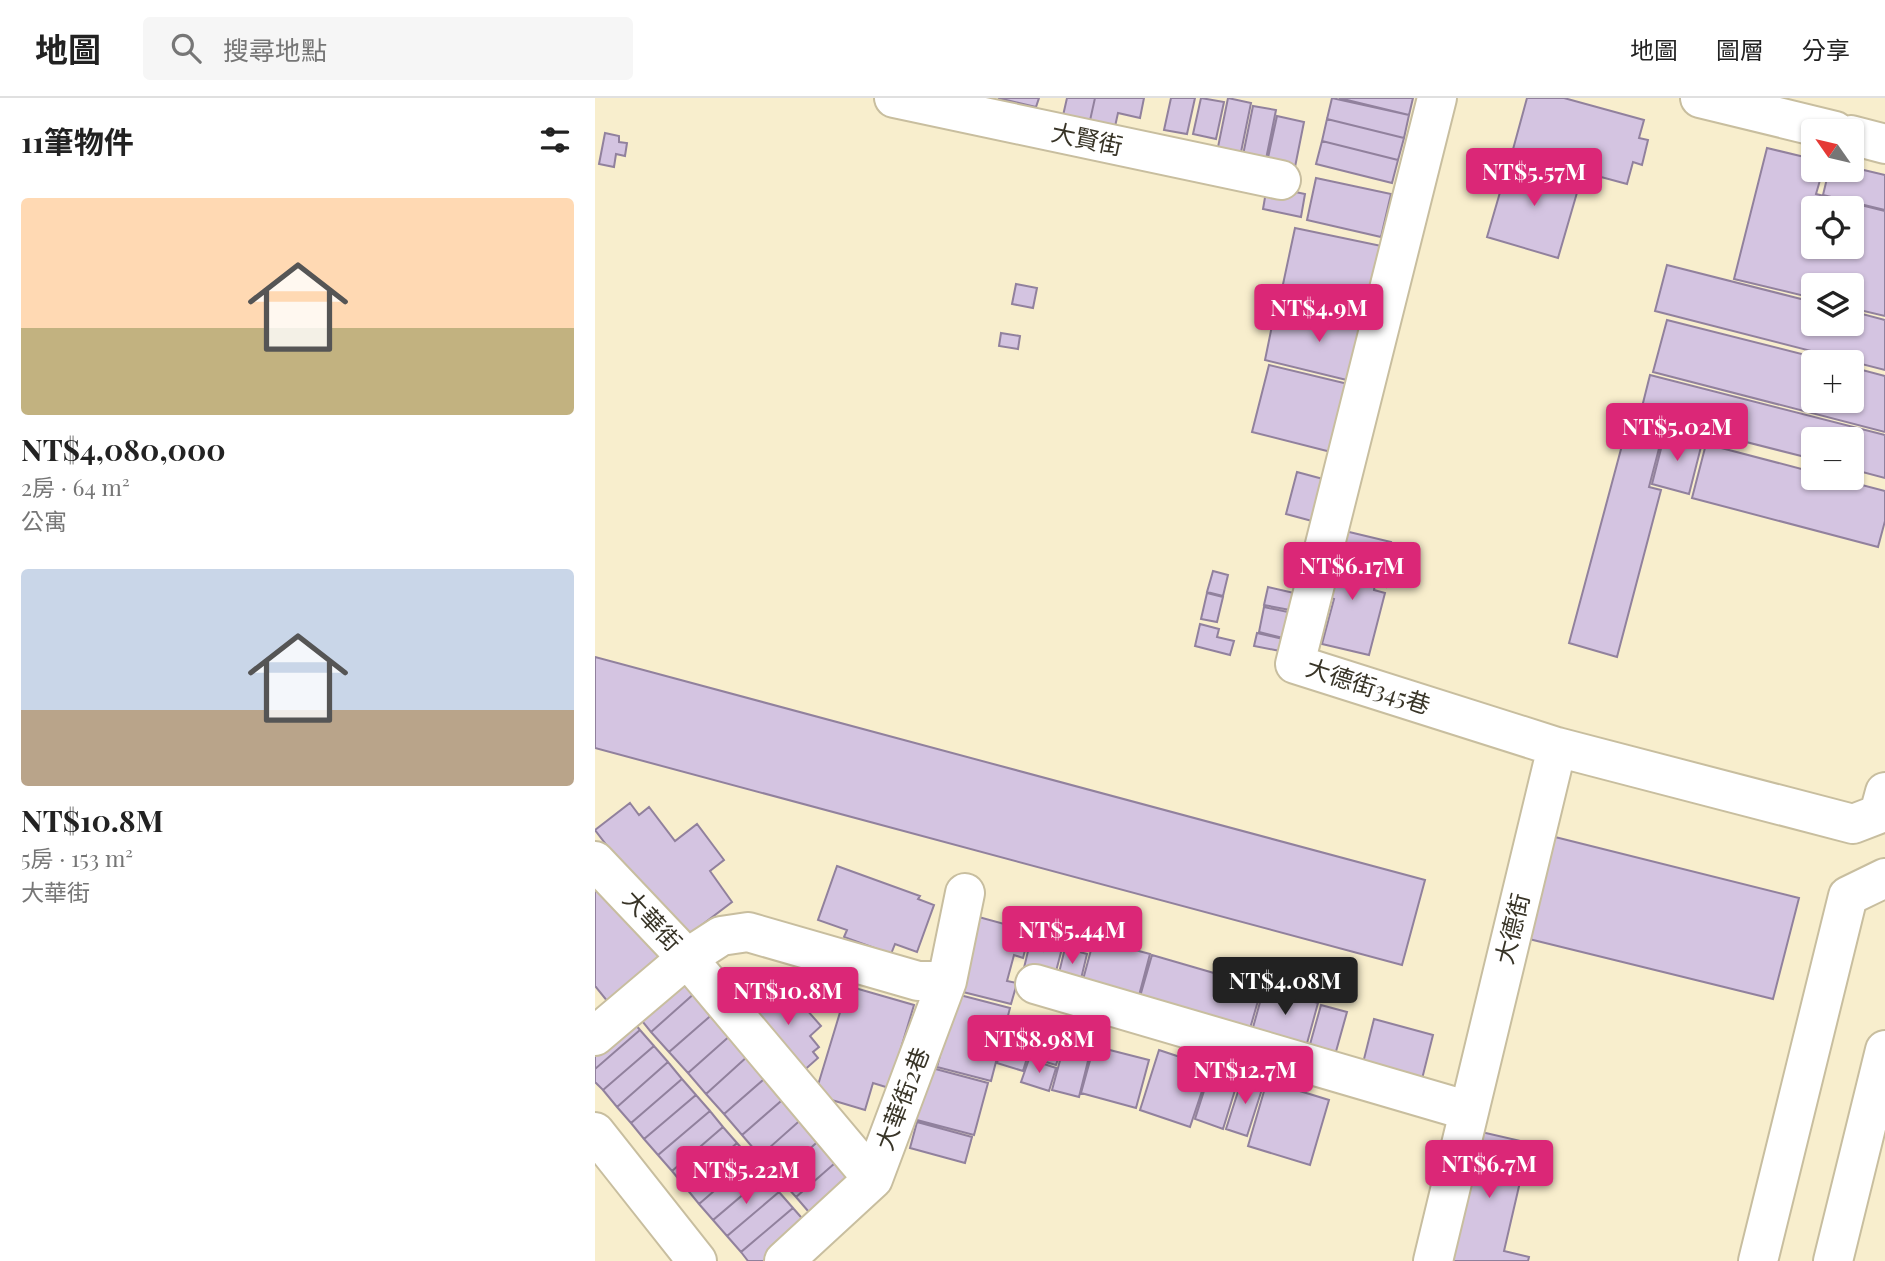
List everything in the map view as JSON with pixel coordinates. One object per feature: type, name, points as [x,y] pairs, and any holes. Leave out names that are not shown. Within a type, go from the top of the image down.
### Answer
[{"type":"street","name":"大賢街","points":[[894,98],[947,105],[1281,180]]},
{"type":"street","name":"大德街345巷","points":[[1437,98],[1295,664],[1557,747]]},
{"type":"street","points":[[1700,98],[1801,123]]},
{"type":"street","points":[[1864,138],[1885,144]]},
{"type":"street","points":[[1557,747],[1853,824],[1879,814],[1885,792]]},
{"type":"street","name":"大德街","points":[[1433,1261],[1557,747]]},
{"type":"street","name":"大華街","points":[[595,861],[687,958],[873,1179]]},
{"type":"street","points":[[1758,1261],[1848,896],[1885,878]]},
{"type":"street","name":"大華街2巷","points":[[873,1179],[947,981],[964,893]]},
{"type":"street","points":[[595,1036],[687,958],[721,936],[748,932],[918,981],[947,981]]},
{"type":"street","points":[[1035,984],[1469,1111]]},
{"type":"street","points":[[1833,1261],[1885,1050]]},
{"type":"street","points":[[595,1132],[697,1261]]},
{"type":"street","points":[[784,1261],[873,1179]]},
{"type":"building","points":[[998,98],[1039,98],[1036,107]]},
{"type":"building","points":[[1067,98],[1095,98],[1089,125],[1062,120]]},
{"type":"building","points":[[1095,98],[1144,98],[1140,118],[1118,113],[1114,131],[1089,125]]},
{"type":"building","points":[[1171,98],[1195,98],[1187,134],[1164,130]]},
{"type":"building","points":[[1201,98],[1224,102],[1216,139],[1193,134]]},
{"type":"building","points":[[1228,98],[1251,103],[1240,157],[1217,152]]},
{"type":"building","points":[[1332,98],[1409,115],[1404,138],[1327,119]]},
{"type":"building","points":[[1339,98],[1413,98],[1409,115]]},
{"type":"building","points":[[1527,98],[1564,98],[1644,120],[1639,138],[1648,140],[1642,165],[1633,162],[1627,184],[1512,153]]},
{"type":"building","points":[[1253,106],[1276,110],[1265,164],[1242,160]]},
{"type":"building","points":[[1277,116],[1304,122],[1294,172],[1266,167]]},
{"type":"building","points":[[1327,119],[1404,138],[1398,160],[1322,141]]},
{"type":"building","points":[[605,133],[619,136],[619,142],[627,143],[625,156],[616,154],[614,167],[599,164]]},
{"type":"building","points":[[1322,141],[1398,160],[1392,183],[1316,164]]},
{"type":"building","points":[[1767,148],[1801,156],[1801,182],[1820,182],[1816,194],[1824,196],[1801,196],[1801,259],[1864,259],[1864,206],[1885,211],[1885,316],[1864,311],[1864,273],[1801,273],[1801,295],[1734,279]]},
{"type":"building","points":[[1510,158],[1581,179],[1558,258],[1487,237]]},
{"type":"building","points":[[1864,170],[1885,175],[1885,210],[1864,205],[1864,196],[1823,195],[1826,182],[1864,182]]},
{"type":"building","points":[[1316,178],[1391,194],[1381,237],[1307,220]]},
{"type":"building","points":[[1267,186],[1305,194],[1301,217],[1263,209]]},
{"type":"building","points":[[1295,228],[1391,248],[1374,324],[1279,303]]},
{"type":"building","points":[[1667,265],[1801,299],[1801,336],[1864,336],[1864,314],[1885,320],[1885,370],[1864,365],[1864,350],[1807,350],[1655,311]]},
{"type":"building","points":[[1016,284],[1037,288],[1033,308],[1012,304]]},
{"type":"building","points":[[1276,306],[1373,328],[1359,383],[1265,360]]},
{"type":"building","points":[[1667,320],[1801,354],[1801,410],[1653,372]]},
{"type":"building","points":[[1001,333],[1020,336],[1018,349],[999,346]]},
{"type":"building","points":[[1269,365],[1348,384],[1331,452],[1252,432]]},
{"type":"building","points":[[1864,370],[1885,376],[1885,432],[1812,413],[1864,413]]},
{"type":"building","points":[[1650,375],[1854,427],[1801,427],[1801,456],[1640,415]]},
{"type":"building","points":[[1628,423],[1663,433],[1649,487],[1661,490],[1617,657],[1569,643]]},
{"type":"building","points":[[1864,430],[1885,435],[1885,478],[1864,472]]},
{"type":"building","points":[[1665,433],[1702,443],[1689,494],[1652,484]]},
{"type":"building","points":[[1706,444],[1801,469],[1801,490],[1864,490],[1864,486],[1885,491],[1885,521],[1878,547],[1692,498]]},
{"type":"building","points":[[1297,472],[1323,479],[1312,521],[1286,514]]},
{"type":"building","points":[[1345,531],[1391,542],[1386,562],[1340,551]]},
{"type":"building","points":[[1325,553],[1390,569],[1386,587],[1375,584],[1374,590],[1385,593],[1369,655],[1322,644],[1334,599],[1314,594]]},
{"type":"building","points":[[1213,571],[1228,575],[1223,596],[1207,592]]},
{"type":"building","points":[[1268,587],[1294,593],[1290,610],[1264,605]]},
{"type":"building","points":[[1207,593],[1223,597],[1217,622],[1201,619]]},
{"type":"building","points":[[1264,607],[1288,612],[1283,638],[1259,632]]},
{"type":"building","points":[[1200,624],[1219,629],[1217,637],[1234,641],[1230,655],[1195,646]]},
{"type":"building","points":[[1257,633],[1283,639],[1280,651],[1254,646]]},
{"type":"building","points":[[595,657],[1425,880],[1402,965],[595,748]]},
{"type":"building","points":[[630,803],[639,815],[649,807],[675,841],[697,824],[724,860],[710,871],[732,902],[694,931],[685,948],[595,830]]},
{"type":"building","points":[[1555,837],[1799,898],[1773,999],[1529,939]]},
{"type":"building","points":[[837,866],[920,896],[918,899],[934,905],[917,952],[895,944],[891,954],[844,937],[847,930],[818,920]]},
{"type":"building","points":[[595,876],[667,960],[612,1007],[595,986]]},
{"type":"building","points":[[975,916],[1030,931],[1023,958],[1014,955],[1007,981],[1017,983],[1011,1004],[955,990]]},
{"type":"building","points":[[1049,928],[1066,933],[1054,979],[1023,972],[1029,947],[1043,951]]},
{"type":"building","points":[[1094,939],[1150,954],[1137,1003],[1081,987]]},
{"type":"building","points":[[1065,948],[1087,954],[1080,983],[1058,977]]},
{"type":"building","points":[[1152,955],[1262,987],[1249,1032],[1139,1000]]},
{"type":"building","points":[[687,963],[705,984],[651,1032],[634,1011]]},
{"type":"building","points":[[705,984],[723,1005],[669,1052],[651,1032]]},
{"type":"building","points":[[848,986],[914,1005],[889,1088],[873,1083],[865,1110],[815,1095]]},
{"type":"building","points":[[1264,988],[1318,1003],[1306,1047],[1252,1031]]},
{"type":"building","points":[[769,990],[780,1003],[792,993],[821,1026],[810,1036],[819,1047],[813,1052],[818,1058],[801,1073],[747,1009]]},
{"type":"building","points":[[956,994],[1010,1008],[991,1081],[937,1067]]},
{"type":"building","points":[[723,1005],[741,1026],[688,1073],[669,1052]]},
{"type":"building","points":[[1321,1005],[1347,1012],[1335,1055],[1309,1048]]},
{"type":"building","points":[[627,1014],[640,1030],[595,1069],[595,1041]]},
{"type":"building","points":[[1374,1019],[1433,1035],[1419,1091],[1360,1075]]},
{"type":"building","points":[[1008,1024],[1035,1032],[1023,1071],[997,1063]]},
{"type":"building","points":[[741,1026],[759,1046],[706,1094],[688,1073]]},
{"type":"building","points":[[640,1030],[654,1046],[603,1090],[595,1082],[595,1069]]},
{"type":"building","points":[[1037,1032],[1064,1041],[1056,1065],[1029,1057]]},
{"type":"building","points":[[1065,1042],[1091,1049],[1079,1097],[1052,1090]]},
{"type":"building","points":[[654,1046],[668,1062],[617,1107],[603,1090]]},
{"type":"building","points":[[759,1046],[778,1067],[724,1114],[706,1094]]},
{"type":"building","points":[[1094,1046],[1149,1060],[1136,1108],[1081,1093]]},
{"type":"building","points":[[1159,1050],[1210,1067],[1190,1127],[1140,1110]]},
{"type":"building","points":[[1029,1059],[1056,1068],[1049,1091],[1021,1082]]},
{"type":"building","points":[[668,1062],[682,1079],[631,1123],[617,1107]]},
{"type":"building","points":[[1212,1066],[1240,1074],[1223,1129],[1195,1119]]},
{"type":"building","points":[[778,1067],[796,1088],[742,1135],[724,1114]]},
{"type":"building","points":[[928,1067],[988,1083],[974,1135],[913,1119]]},
{"type":"building","points":[[1243,1076],[1264,1083],[1247,1136],[1226,1129]]},
{"type":"building","points":[[682,1079],[696,1095],[644,1139],[631,1123]]},
{"type":"building","points":[[1267,1081],[1329,1100],[1310,1165],[1248,1146]]},
{"type":"building","points":[[796,1088],[814,1108],[760,1156],[742,1135]]},
{"type":"building","points":[[696,1095],[710,1111],[658,1155],[644,1139]]},
{"type":"building","points":[[814,1108],[832,1129],[778,1177],[760,1156]]},
{"type":"building","points":[[710,1111],[723,1127],[672,1171],[658,1155]]},
{"type":"building","points":[[917,1122],[972,1137],[965,1163],[910,1148]]},
{"type":"building","points":[[723,1127],[737,1143],[686,1188],[672,1171]]},
{"type":"building","points":[[832,1129],[850,1150],[796,1197],[778,1177]]},
{"type":"building","points":[[1477,1131],[1529,1143],[1504,1251],[1529,1257],[1528,1261],[1447,1261]]},
{"type":"building","points":[[737,1143],[751,1159],[699,1204],[686,1188]]},
{"type":"building","points":[[850,1150],[868,1170],[814,1218],[796,1197]]},
{"type":"building","points":[[751,1159],[765,1176],[713,1220],[699,1204]]},
{"type":"building","points":[[765,1176],[779,1192],[727,1236],[713,1220]]},
{"type":"building","points":[[779,1192],[793,1208],[741,1252],[727,1236]]},
{"type":"building","points":[[793,1208],[807,1224],[764,1261],[748,1261],[741,1252]]}]
